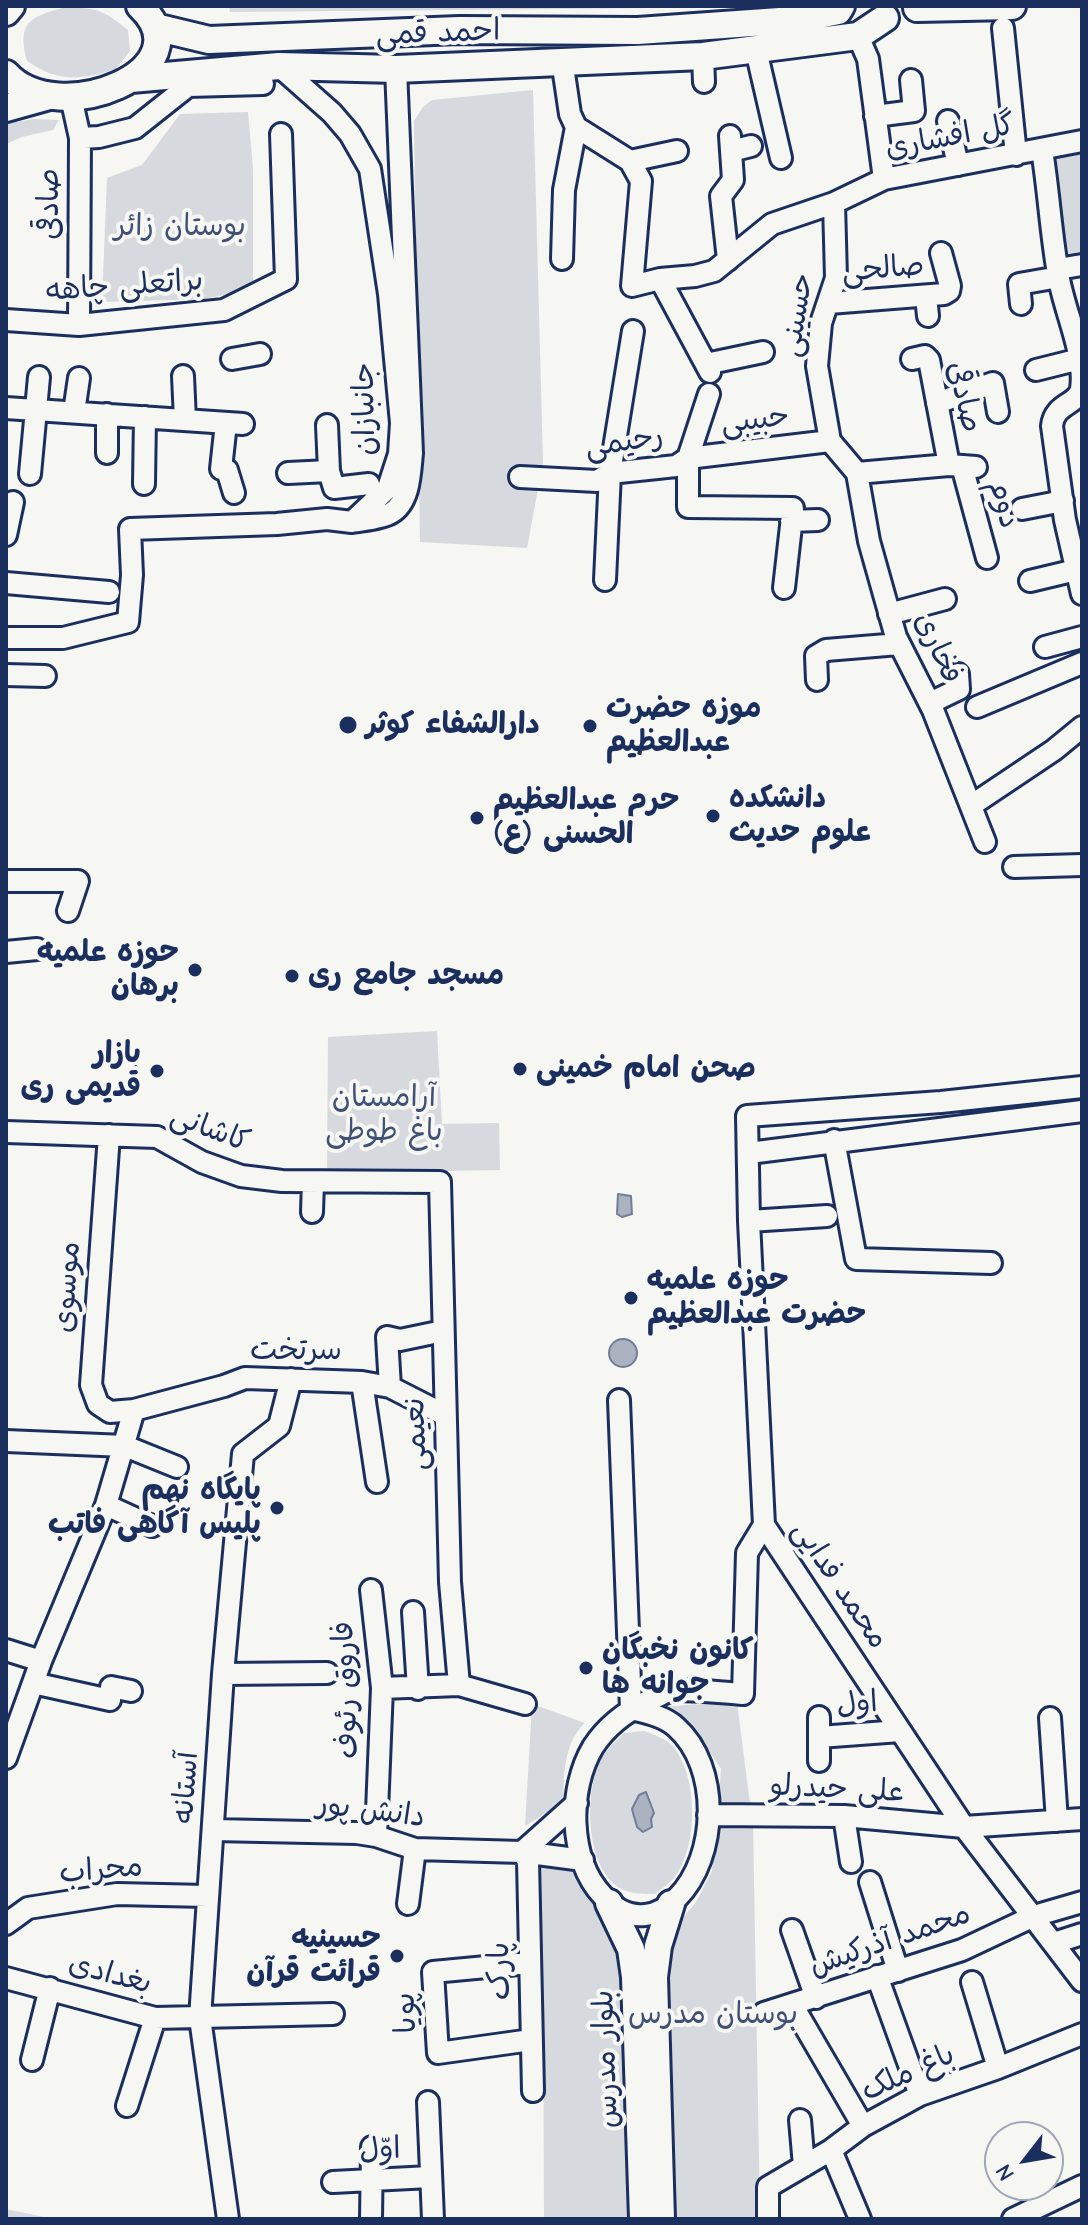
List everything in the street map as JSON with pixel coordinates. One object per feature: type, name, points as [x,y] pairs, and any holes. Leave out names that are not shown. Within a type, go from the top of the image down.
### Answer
[{"type":"main road","name":"احمد قمی","points":[[148,17],[209,40],[459,30],[638,31],[794,20],[838,11],[841,6]]},
{"type":"main road","name":"احمد قمی","points":[[61,96],[109,90],[131,79],[173,73],[271,75],[703,56],[858,36],[876,12],[896,18],[917,7],[1007,17]]},
{"type":"main road","points":[[131,79],[152,61],[156,43],[148,17]]},
{"type":"main road","points":[[6,74],[28,90],[61,96]]},
{"type":"main road","points":[[6,108],[61,96]]},
{"type":"main road","name":"بلوار مدرس","points":[[609,1903],[631,1949],[635,1977],[643,2219]]},
{"type":"main road","name":"بلوار مدرس","points":[[661,2219],[654,1977],[658,1946],[671,1904]]},
{"type":"street","points":[[1007,17],[1016,155]]},
{"type":"street","points":[[858,36],[868,59],[884,179]]},
{"type":"street","points":[[756,50],[781,158]]},
{"type":"street","points":[[703,56],[704,82]]},
{"type":"street","points":[[562,60],[570,114],[576,127],[630,161],[641,181],[632,286],[714,271],[772,224],[834,203]]},
{"type":"street","name":"جانبازان","points":[[352,522],[390,514],[404,500],[412,453],[396,69]]},
{"type":"street","name":"جانبازان","points":[[271,75],[332,113],[350,134],[370,169],[389,294],[401,423],[399,454],[388,488],[352,522]]},
{"type":"street","name":"صادقی","points":[[79,325],[80,138],[99,137],[135,128],[188,86],[271,75]]},
{"type":"street","points":[[875,116],[914,111],[911,80]]},
{"type":"street","points":[[61,96],[80,138]]},
{"type":"street","points":[[948,121],[958,165]]},
{"type":"street","points":[[562,259],[564,190],[576,127]]},
{"type":"street","name":"براتعلی چاهه","points":[[6,320],[79,325],[224,310],[286,279],[281,134]]},
{"type":"street","name":"گل افشاری","points":[[834,203],[884,179],[1082,141]]},
{"type":"street","points":[[728,260],[721,196],[733,180],[737,145]]},
{"type":"street","points":[[1042,150],[1058,273],[1073,303],[1080,365],[1079,395],[1056,412],[1053,418],[1082,594]]},
{"type":"street","points":[[630,161],[677,151]]},
{"type":"street","name":"حسینی","points":[[834,203],[836,278],[821,323],[817,366],[830,441],[857,473]]},
{"type":"street","name":"صالحی","points":[[829,303],[927,306],[949,291],[941,253]]},
{"type":"street","points":[[1021,304],[1019,284],[1082,265]]},
{"type":"street","points":[[668,278],[708,368],[750,361]]},
{"type":"street","points":[[605,580],[610,473],[638,359],[633,331]]},
{"type":"street","points":[[232,359],[260,354]]},
{"type":"street","name":"صادقی","points":[[912,359],[928,357],[937,403],[961,473]]},
{"type":"street","points":[[1036,370],[1080,365]]},
{"type":"street","points":[[183,376],[185,420]]},
{"type":"street","points":[[30,474],[39,377]]},
{"type":"street","points":[[74,412],[79,378]]},
{"type":"street","points":[[937,403],[993,383],[998,412]]},
{"type":"street","points":[[709,394],[688,458],[688,507],[793,508],[784,588]]},
{"type":"street","points":[[6,408],[235,424],[221,469],[227,470],[234,493]]},
{"type":"street","points":[[107,414],[107,453]]},
{"type":"street","points":[[144,484],[145,417]]},
{"type":"street","points":[[327,425],[331,479],[327,519]]},
{"type":"street","name":"حبیبی","points":[[688,458],[830,441]]},
{"type":"street","name":"رحیمی","points":[[520,477],[597,481],[610,473],[676,466],[688,458]]},
{"type":"street","points":[[288,473],[369,484]]},
{"type":"street","points":[[857,473],[961,473]]},
{"type":"street","name":"فخاری","points":[[857,473],[869,541],[899,644],[930,703],[985,842]]},
{"type":"street","name":"دوم","points":[[961,473],[987,558]]},
{"type":"street","points":[[6,535],[13,502]]},
{"type":"street","points":[[1022,509],[1070,513]]},
{"type":"street","points":[[6,638],[63,638],[128,622],[132,575],[130,529],[277,524],[327,519],[352,522]]},
{"type":"street","points":[[791,521],[818,520]]},
{"type":"street","points":[[1030,581],[1076,570]]},
{"type":"street","points":[[6,583],[109,592]]},
{"type":"street","points":[[889,614],[945,599]]},
{"type":"street","points":[[1045,647],[1082,637]]},
{"type":"street","points":[[817,680],[816,656],[826,650],[899,644]]},
{"type":"street","points":[[977,707],[1082,663]]},
{"type":"street","points":[[930,703],[959,689],[958,674]]},
{"type":"street","points":[[6,675],[45,676]]},
{"type":"street","points":[[972,805],[1054,750],[1082,727]]},
{"type":"street","points":[[1014,867],[1082,865]]},
{"type":"street","points":[[6,881],[78,881],[68,911]]},
{"type":"street","points":[[6,952],[37,949]]},
{"type":"street","name":"محمد فدایی","points":[[1082,1087],[941,1102],[747,1116],[764,1525],[964,1827],[1082,1981]]},
{"type":"street","points":[[941,1102],[945,1129]]},
{"type":"street","points":[[749,1153],[1082,1111]]},
{"type":"street","name":"کاشانی","points":[[6,1132],[157,1137],[202,1162],[241,1176],[313,1182],[440,1182]]},
{"type":"street","name":"موسوی","points":[[109,1135],[91,1385],[98,1404],[110,1412],[134,1410]]},
{"type":"street","points":[[834,1140],[856,1259],[991,1263]]},
{"type":"street","points":[[312,1212],[313,1182]]},
{"type":"street","name":"نعیمی","points":[[440,1182],[450,1582],[459,1685]]},
{"type":"street","points":[[749,1221],[827,1216]]},
{"type":"street","points":[[390,1387],[387,1337],[400,1340],[443,1331]]},
{"type":"street","name":"سرتخت","points":[[134,1410],[245,1378],[362,1382],[390,1387],[445,1415]]},
{"type":"street","name":"آستانه","points":[[228,2219],[200,2018],[223,1674],[243,1454],[279,1426],[291,1379]]},
{"type":"street","points":[[362,1382],[377,1482]]},
{"type":"street","points":[[619,1400],[631,1709]]},
{"type":"street","points":[[6,1758],[41,1661],[106,1505],[134,1410]]},
{"type":"street","points":[[6,1441],[125,1446],[177,1467]]},
{"type":"street","points":[[106,1505],[152,1526]]},
{"type":"street","points":[[631,1709],[663,1718],[686,1737],[706,1787],[708,1815],[705,1845],[693,1880],[671,1904],[647,1915],[621,1911],[609,1903],[590,1877],[578,1842],[579,1783],[592,1749],[608,1729],[631,1709],[670,1691],[743,1694],[747,1553],[764,1525]]},
{"type":"street","name":"فاروق رئوف","points":[[371,1590],[382,1688],[376,1836]]},
{"type":"street","points":[[413,1612],[418,1689]]},
{"type":"street","points":[[6,1650],[41,1661]]},
{"type":"street","points":[[80,1693],[87,1673]]},
{"type":"street","points":[[223,1674],[327,1673]]},
{"type":"street","points":[[33,1683],[110,1700],[111,1687],[131,1691]]},
{"type":"street","points":[[382,1688],[418,1689],[459,1685],[525,1704]]},
{"type":"street","points":[[1050,1718],[1057,1821]]},
{"type":"street","name":"اول","points":[[819,1761],[819,1727],[900,1731]]},
{"type":"street","points":[[522,1852],[577,1803]]},
{"type":"street","name":"علی حیدرلو","points":[[708,1815],[844,1816],[964,1827],[1082,1819]]},
{"type":"street","points":[[844,1816],[851,1862]]},
{"type":"street","name":"دانش پور","points":[[213,1830],[376,1836],[415,1849],[522,1852],[583,1860]]},
{"type":"street","points":[[408,1904],[415,1849]]},
{"type":"street","name":"پارک","points":[[522,1852],[528,1861],[533,2091]]},
{"type":"street","points":[[870,1882],[898,1971]]},
{"type":"street","name":"محراب","points":[[6,1924],[28,1908],[117,1894],[207,1896]]},
{"type":"street","name":"محمد آذرکیش","points":[[764,2013],[962,1950],[1034,1916],[1082,1902]]},
{"type":"street","points":[[792,1930],[816,1998]]},
{"type":"street","points":[[1054,1943],[1082,1934]]},
{"type":"street","name":"پویا","points":[[529,1963],[433,1972],[438,2053],[531,2040]]},
{"type":"street","points":[[877,1976],[920,2095]]},
{"type":"street","name":"بغدادی","points":[[6,1978],[155,2018],[333,2014]]},
{"type":"street","points":[[972,1982],[998,2068]]},
{"type":"street","points":[[32,2060],[50,1988]]},
{"type":"street","points":[[793,2006],[863,2126]]},
{"type":"street","points":[[127,2106],[155,2018]]},
{"type":"street","name":"باغ ملک","points":[[768,2219],[768,2187],[831,2150],[863,2126],[920,2095],[1082,2034]]},
{"type":"street","points":[[428,2102],[433,2219]]},
{"type":"street","points":[[800,2120],[804,2166]]},
{"type":"street","points":[[371,2219],[372,2147]]},
{"type":"street","points":[[831,2150],[860,2219]]},
{"type":"street","name":"اوّل","points":[[333,2182],[430,2177]]},
{"type":"street","points":[[1013,2219],[1037,2201]]},
{"type":"green space","points":[[229,6],[662,6],[663,8],[230,12]]},
{"type":"green space","points":[[63,8],[98,11],[128,30],[130,51],[116,69],[70,77],[49,73],[27,61],[23,38],[28,24],[41,15]]},
{"type":"green space","points":[[533,90],[543,462],[527,548],[420,542],[414,121],[432,100]]},
{"type":"green space","name":"بوستان زائر","points":[[248,112],[253,169],[253,289],[204,299],[102,302],[107,178],[142,165],[180,114]]},
{"type":"green space","points":[[33,119],[59,120],[53,130],[6,144],[6,124]]},
{"type":"green space","points":[[1082,148],[1082,260],[1062,263],[1050,155]]},
{"type":"green space","name":"آرامستان باغ طوطی","points":[[437,1031],[442,1124],[499,1123],[500,1170],[327,1173],[328,1037]]},
{"type":"green space","points":[[737,1702],[750,1804],[718,1808],[721,1769],[694,1728],[654,1707]]},
{"type":"green space","points":[[532,1704],[585,1723],[572,1740],[569,1750],[563,1803],[525,1826]]},
{"type":"green space","points":[[645,1731],[673,1746],[681,1759],[691,1793],[688,1848],[674,1878],[655,1894],[628,1892],[614,1884],[597,1858],[590,1825],[592,1790],[602,1757],[624,1733]]},
{"type":"green space","name":"بوستان مدرس","points":[[717,1820],[753,1823],[760,2219],[676,2219],[670,1982],[672,1952],[680,1921],[696,1902],[712,1871]]},
{"type":"green space","name":"بوستان مدرس","points":[[532,1861],[563,1865],[576,1875],[605,1912],[624,1965],[632,2219],[544,2219],[543,1950],[536,1926]]},
{"type":"green space","points":[[6,2209],[54,2219],[6,2219]]},
{"type":"shaded area","points":[[618,1194],[631,1196],[632,1214],[622,1217],[617,1214]]},
{"type":"shaded area","points":[[623,1339],[633,1343],[637,1353],[633,1363],[623,1367],[613,1363],[609,1353],[613,1343]]},
{"type":"shaded area","points":[[646,1792],[654,1813],[652,1827],[643,1832],[637,1827],[632,1809],[639,1795]]},
{"type":"place","name":"دارالشفاء کوثر","points":[[348,725]]},
{"type":"place","name":"موزه حضرت عبدالعظیم","points":[[590,726]]},
{"type":"place","name":"دانشکده علوم حدیث","points":[[713,816]]},
{"type":"place","name":"حرم عبدالعظیم الحسنی (ع)","points":[[477,818]]},
{"type":"place","name":"حوزه علمیه برهان","points":[[195,970]]},
{"type":"place","name":"مسجد جامع ری","points":[[292,976]]},
{"type":"place","name":"صحن امام خمینی","points":[[520,1069]]},
{"type":"place","name":"بازار قدیمی ری","points":[[157,1071]]},
{"type":"place","name":"حوزه علمیه حضرت عبدالعظیم","points":[[631,1298]]},
{"type":"place","name":"پایگاه نهم پلیس آگاهی فاتب","points":[[277,1508]]},
{"type":"place","name":"کانون نخبگان جوانه ها","points":[[586,1668]]},
{"type":"place","name":"حسینیه قرائت قرآن","points":[[397,1956]]}]
